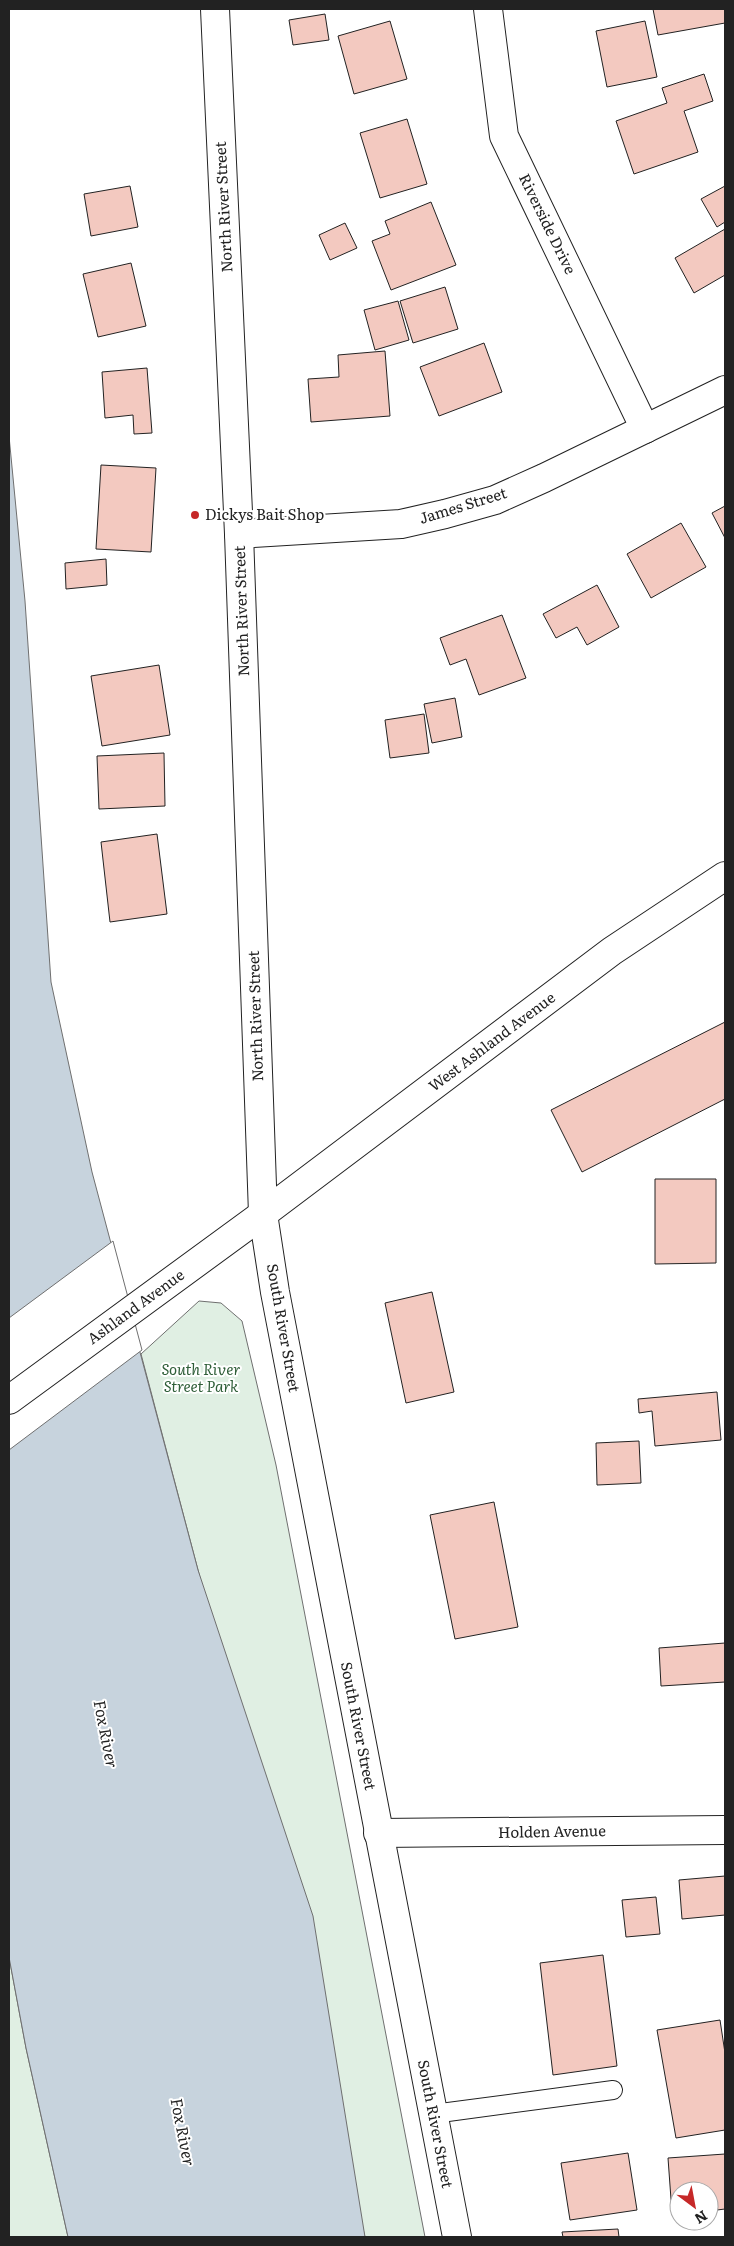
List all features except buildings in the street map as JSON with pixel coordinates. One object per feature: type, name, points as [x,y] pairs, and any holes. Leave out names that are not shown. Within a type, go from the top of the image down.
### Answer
[{"type":"street","name":"North River Street","points":[[215,9],[239,534],[263,1214]]},
{"type":"street","name":"Riverside Drive","points":[[488,9],[504,136],[645,428]]},
{"type":"street","name":"James Street","points":[[239,534],[401,524],[495,500],[725,390]]},
{"type":"street","name":"West Ashland Avenue","points":[[263,1214],[612,951],[725,876]]},
{"type":"street","name":"Ashland Avenue","points":[[9,1400],[263,1214]]},
{"type":"street","name":"South River Street","points":[[263,1214],[277,1302],[457,2237]]},
{"type":"street","name":"Holden Avenue","points":[[378,1833],[725,1830]]},
{"type":"lane","points":[[433,2114],[613,2090]]},
{"type":"green space","name":"South River Street Park","points":[[199,1301],[221,1303],[242,1321],[276,1465],[425,2237],[365,2237],[198,1570],[141,1354]]},
{"type":"green space","points":[[9,1957],[26,2048],[68,2237],[9,2237]]},
{"type":"water","name":"Fox River","points":[[9,436],[25,601],[51,982],[92,1172],[198,1570],[313,1916],[365,2237],[68,2237],[26,2048],[9,1957]]},
{"type":"pier","points":[[113,1241],[142,1350],[9,1450],[9,1318]]},
{"type":"place","name":"Dickys Bait Shop","points":[[195,515]]}]
